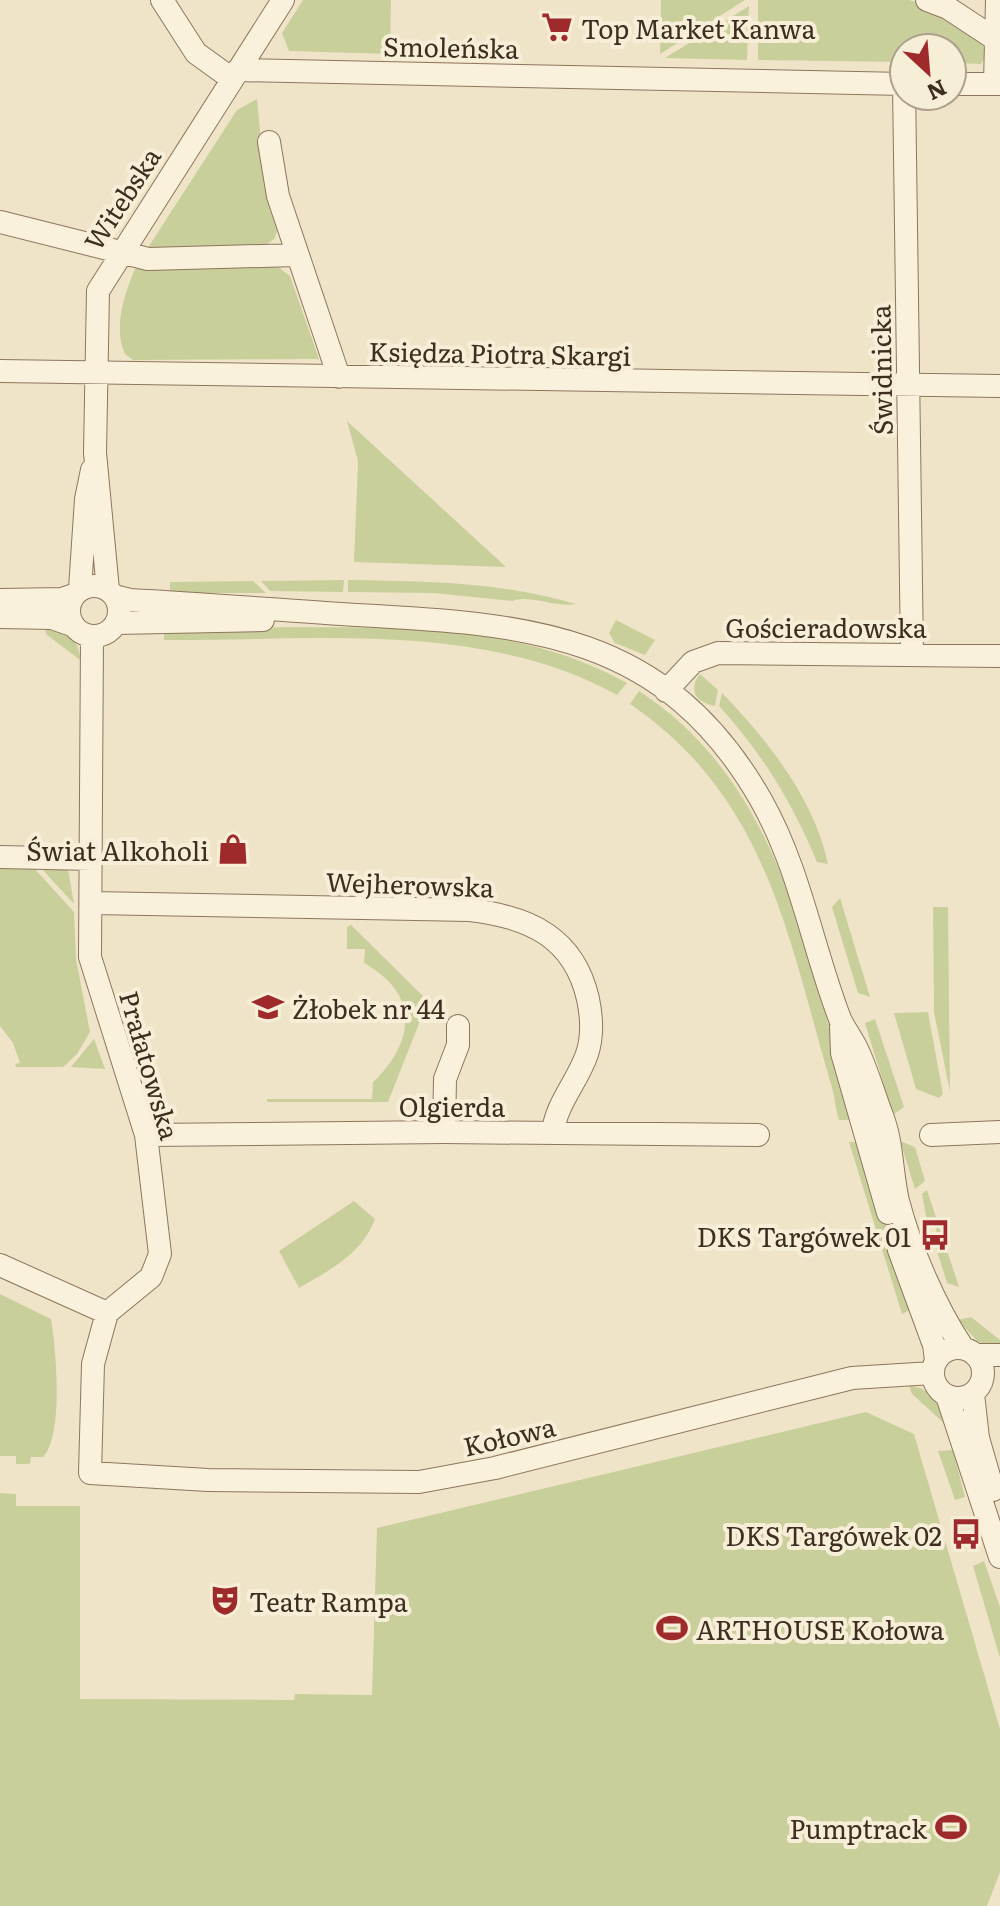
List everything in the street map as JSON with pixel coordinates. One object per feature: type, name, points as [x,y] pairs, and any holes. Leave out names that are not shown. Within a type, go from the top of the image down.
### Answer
[{"type":"street","points":[[162,0],[196,53],[235,75]]},
{"type":"street","name":"Witebska","points":[[111,593],[95,453],[95,301],[104,276],[283,0]]},
{"type":"street","points":[[927,0],[948,8],[995,39]]},
{"type":"street","points":[[968,84],[998,84],[995,39],[997,0]]},
{"type":"street","name":"Smoleńska","points":[[235,75],[888,84]]},
{"type":"street","name":"Świdnicka","points":[[904,112],[912,655]]},
{"type":"street","points":[[269,142],[278,196],[339,377]]},
{"type":"street","points":[[0,222],[148,259],[296,255]]},
{"type":"street","name":"Księdza Piotra Skargi","points":[[0,371],[1000,386]]},
{"type":"street","name":"Witebska","points":[[77,592],[86,499],[95,453]]},
{"type":"street","points":[[0,600],[62,599],[97,586],[130,600],[461,619],[546,633],[619,661],[666,691],[724,747],[777,831],[802,895],[840,1020],[842,1053],[852,1091],[902,1259],[934,1345],[934,1384],[947,1396],[1000,1557]]},
{"type":"street","points":[[72,625],[69,606],[77,592]]},
{"type":"street","points":[[0,617],[52,618],[72,625],[83,635],[103,635],[116,623],[119,614],[111,593]]},
{"type":"street","points":[[116,623],[356,615]]},
{"type":"street","name":"Prałatowska","points":[[92,637],[90,957],[146,1135],[160,1254],[151,1277],[107,1313]]},
{"type":"street","name":"Gościeradowska","points":[[666,691],[693,662],[718,653],[1000,656]]},
{"type":"street","points":[[0,857],[92,859]]},
{"type":"street","name":"Wejherowska","points":[[92,903],[470,910],[508,914],[557,941],[570,956],[585,988],[592,1017],[589,1050],[582,1070],[554,1119],[553,1133]]},
{"type":"street","points":[[840,1020],[857,1048],[889,1136],[897,1198],[915,1259],[969,1352],[983,1369],[983,1458],[1000,1513]]},
{"type":"street","points":[[444,1132],[445,1079],[458,1045],[458,1026]]},
{"type":"street","name":"Olgierda","points":[[146,1135],[444,1132],[758,1135]]},
{"type":"street","points":[[931,1135],[1000,1132]]},
{"type":"street","points":[[0,1265],[107,1313]]},
{"type":"street","name":"Kołowa","points":[[107,1313],[93,1364],[90,1473],[208,1480],[419,1482],[495,1468],[852,1378],[934,1367]]},
{"type":"street","points":[[934,1367],[944,1352],[1000,1355]]},
{"type":"street","points":[[947,1396],[960,1399],[985,1384]]},
{"type":"green space","points":[[303,0],[391,0],[390,54],[289,51],[282,33]]},
{"type":"green space","points":[[661,0],[745,0],[660,54]]},
{"type":"green space","points":[[758,0],[909,0],[926,5],[965,32],[888,32],[888,62],[758,60]]},
{"type":"green space","points":[[749,6],[747,60],[665,58]]},
{"type":"green space","points":[[968,34],[990,49],[981,64],[968,64]]},
{"type":"green space","points":[[257,99],[262,152],[278,230],[274,239],[263,247],[147,249],[237,110]]},
{"type":"green space","points":[[138,262],[277,266],[290,276],[319,359],[133,360],[125,354],[121,343],[120,320]]},
{"type":"green space","points":[[347,421],[506,567],[354,562],[358,461]]},
{"type":"green space","points":[[344,580],[343,592],[270,591],[261,581]]},
{"type":"green space","points":[[348,580],[492,587],[576,604],[433,593],[348,592]]},
{"type":"green space","points":[[253,581],[266,593],[170,593],[170,582]]},
{"type":"green space","points":[[616,620],[655,640],[645,655],[615,643],[609,633]]},
{"type":"green space","points":[[241,627],[390,628],[487,637],[535,647],[582,662],[627,683],[617,695],[565,671],[510,655],[454,645],[337,638],[164,640],[164,633]]},
{"type":"green space","points":[[44,628],[70,637],[77,646],[80,660],[47,635]]},
{"type":"green space","points":[[700,674],[718,690],[715,706],[703,702],[696,695],[694,685]]},
{"type":"green space","points":[[639,691],[688,730],[727,775],[758,826],[784,881],[804,938],[853,1116],[848,1120],[839,1120],[800,973],[765,872],[742,825],[713,781],[676,741],[630,704]]},
{"type":"green space","points":[[722,693],[772,750],[801,794],[822,840],[828,864],[817,862],[775,779],[719,706]]},
{"type":"green space","points":[[0,867],[34,868],[74,912],[76,959],[90,1032],[77,1054],[63,1067],[16,1067],[15,1064],[20,1063],[13,1043],[0,1026]]},
{"type":"green space","points":[[41,868],[68,869],[74,904]]},
{"type":"green space","points":[[840,898],[870,997],[858,993],[832,907]]},
{"type":"green space","points":[[933,907],[948,907],[950,1092],[934,1012]]},
{"type":"green space","points":[[351,925],[428,1001],[388,1102],[267,1102],[267,1099],[372,1099],[373,1082],[397,1051],[403,1035],[403,1004],[382,975],[364,963],[365,949],[347,949],[347,927]]},
{"type":"green space","points":[[928,1012],[943,1094],[939,1098],[916,1089],[894,1013]]},
{"type":"green space","points":[[875,1019],[904,1107],[893,1115],[865,1023]]},
{"type":"green space","points":[[94,1039],[105,1069],[71,1067]]},
{"type":"green space","points":[[900,1141],[915,1147],[925,1181],[915,1189]]},
{"type":"green space","points":[[849,1142],[860,1142],[912,1309],[902,1314]]},
{"type":"green space","points":[[927,1190],[959,1287],[947,1283],[936,1248],[941,1246],[933,1220],[927,1221],[922,1194]]},
{"type":"green space","points":[[354,1201],[375,1219],[369,1231],[344,1260],[299,1288],[279,1251]]},
{"type":"green space","points":[[0,1294],[51,1319],[57,1391],[54,1430],[43,1457],[31,1457],[30,1464],[16,1464],[16,1456],[0,1456]]},
{"type":"green space","points":[[971,1317],[1000,1340],[1000,1347],[978,1342],[958,1320]]},
{"type":"green space","points":[[909,1386],[923,1389],[934,1398],[946,1425],[912,1394]]},
{"type":"green space","name":"ARTHOUSE Kołowa","points":[[866,1412],[914,1434],[1000,1729],[1000,1872],[987,1906],[0,1906],[0,1493],[16,1494],[16,1506],[80,1506],[80,1699],[294,1700],[295,1694],[372,1695],[377,1528]]},
{"type":"green space","points":[[953,1450],[965,1497],[955,1500],[938,1451]]},
{"type":"green space","points":[[984,1561],[1000,1607],[1000,1658],[973,1566]]},
{"type":"place","name":"Top Market Kanwa","points":[[557,27]]},
{"type":"place","name":"Świat Alkoholi","points":[[233,849]]},
{"type":"place","name":"Żłobek nr 44","points":[[268,1007]]},
{"type":"place","name":"DKS Targówek 01","points":[[935,1235]]},
{"type":"place","name":"DKS Targówek 02","points":[[966,1534]]},
{"type":"place","name":"Teatr Rampa","points":[[225,1600]]},
{"type":"place","name":"ARTHOUSE Kołowa","points":[[672,1628]]},
{"type":"place","name":"Pumptrack","points":[[951,1827]]}]
